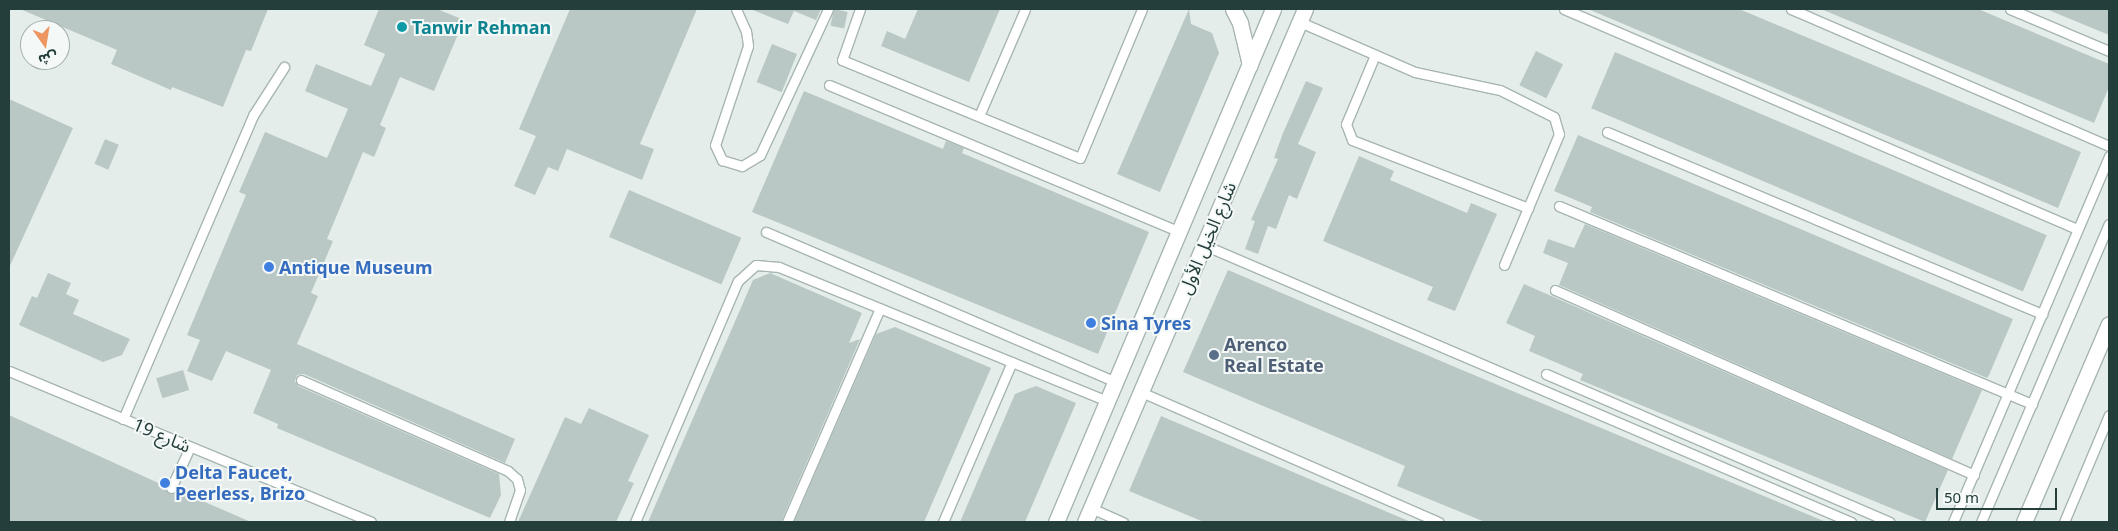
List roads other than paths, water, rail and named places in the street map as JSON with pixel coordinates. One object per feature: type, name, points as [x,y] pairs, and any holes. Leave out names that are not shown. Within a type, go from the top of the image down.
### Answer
[{"type":"main road","points":[[1233,9],[1240,23],[1250,65]]},
{"type":"main road","name":"شارع الخيل الأول","points":[[1056,522],[1273,9]]},
{"type":"main road","name":"شارع الخيل الأول","points":[[1088,515],[1303,15]]},
{"type":"main road","points":[[2024,522],[2109,324]]},
{"type":"lane","points":[[736,9],[746,31],[748,46],[715,145],[722,160],[742,166],[760,155],[828,9]]},
{"type":"lane","points":[[860,9],[842,60],[1080,158],[1142,9]]},
{"type":"lane","points":[[979,116],[1025,9]]},
{"type":"lane","points":[[1564,9],[2077,229]]},
{"type":"lane","points":[[1791,9],[2109,146]]},
{"type":"lane","points":[[2010,9],[2109,52]]},
{"type":"lane","points":[[1303,15],[1375,55],[1430,76],[1500,90],[1554,117],[1559,134],[1504,266]]},
{"type":"lane","points":[[1375,55],[1346,124],[1352,140],[1528,208]]},
{"type":"lane","points":[[123,419],[254,114],[284,67]]},
{"type":"lane","points":[[829,85],[1180,232]]},
{"type":"lane","points":[[1607,132],[2042,314]]},
{"type":"lane","points":[[1953,522],[2109,156]]},
{"type":"lane","points":[[1559,206],[2032,404]]},
{"type":"lane","points":[[1981,522],[2109,224]]},
{"type":"lane","points":[[766,232],[1116,382]]},
{"type":"lane","points":[[1204,245],[1851,522]]},
{"type":"lane","points":[[635,522],[738,281],[748,269],[771,264],[1108,401]]},
{"type":"lane","points":[[1554,290],[1974,475]]},
{"type":"lane","points":[[787,522],[880,308]]},
{"type":"lane","points":[[943,522],[1012,362]]},
{"type":"lane","name":"شارع 19","points":[[9,371],[371,522]]},
{"type":"lane","points":[[1546,374],[1889,522]]},
{"type":"lane","points":[[301,380],[513,474],[520,490],[508,522]]},
{"type":"lane","points":[[1141,392],[1439,522]]},
{"type":"lane","points":[[2064,522],[2109,415]]},
{"type":"lane","points":[[171,488],[190,447]]},
{"type":"lane","points":[[1088,515],[1123,522]]},
{"type":"place","name":"Tanwir Rehman","points":[[402,27]]},
{"type":"place","name":"Antique Museum","points":[[269,267]]},
{"type":"place","name":"Sina Tyres","points":[[1091,323]]},
{"type":"place","name":"Arenco Real Estate","points":[[1214,355]]},
{"type":"place","name":"Delta Faucet, Peerless, Brizo","points":[[165,483]]}]
